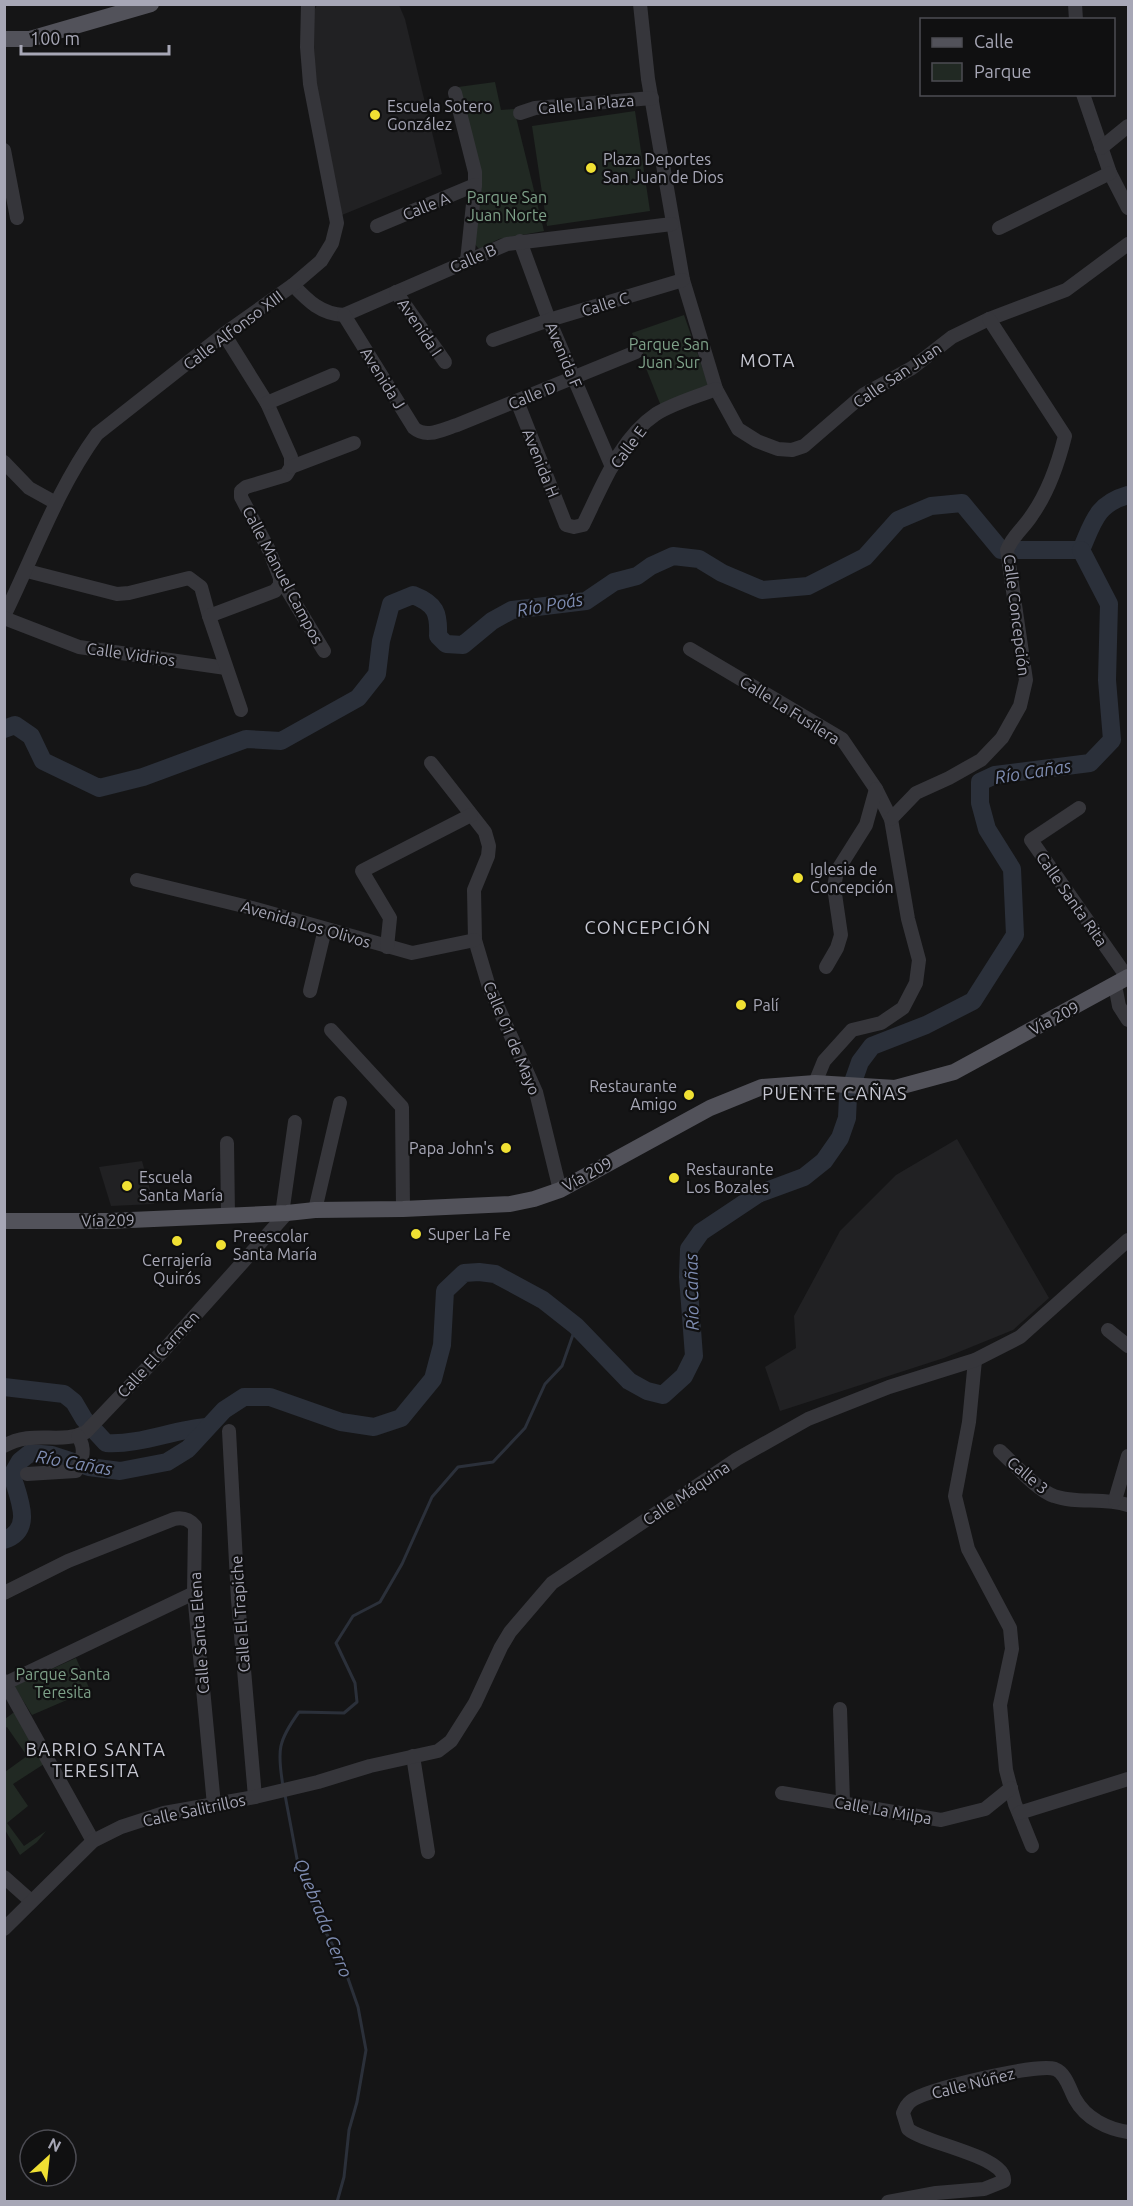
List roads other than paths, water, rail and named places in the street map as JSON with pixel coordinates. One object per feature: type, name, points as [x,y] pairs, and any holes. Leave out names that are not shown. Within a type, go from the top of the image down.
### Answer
[{"type":"main road","points":[[4,39],[30,39],[147,5]]},
{"type":"main road","name":"Vía 209","points":[[4,1221],[108,1221],[315,1210],[510,1204],[560,1190],[710,1108],[762,1087],[815,1083],[895,1088],[954,1072],[1124,980]]},
{"type":"street","name":"Calle Alfonso XIII","points":[[4,617],[27,571],[56,503],[98,434],[224,334],[293,285],[321,261],[332,243],[337,222],[310,84],[307,47],[308,4]]},
{"type":"street","name":"Calle San Juan","points":[[640,4],[652,98],[683,280],[716,389],[738,429],[757,441],[778,449],[792,450],[804,446],[863,395],[912,368],[952,337],[989,319],[1066,290],[1128,244]]},
{"type":"street","points":[[455,93],[475,172],[467,261]]},
{"type":"street","points":[[1084,96],[1110,173],[1128,208]]},
{"type":"street","name":"Calle La Plaza","points":[[520,113],[535,108],[652,98]]},
{"type":"street","points":[[1101,148],[1128,126]]},
{"type":"street","points":[[4,150],[17,218]]},
{"type":"street","points":[[999,228],[1110,173]]},
{"type":"street","name":"Calle A","points":[[376,226],[475,185]]},
{"type":"street","name":"Calle B","points":[[344,315],[507,244],[672,224]]},
{"type":"street","name":"Avenida F","points":[[520,241],[549,320],[612,467]]},
{"type":"street","name":"Calle C","points":[[493,340],[549,320],[683,280]]},
{"type":"street","points":[[293,285],[308,302],[318,308],[335,315],[344,315]]},
{"type":"street","name":"Avenida I","points":[[396,292],[445,362]]},
{"type":"street","name":"Avenida J","points":[[344,315],[414,428],[427,434]]},
{"type":"street","name":"Calle Concepción","points":[[891,819],[916,793],[964,770],[987,754],[1002,738],[1020,706],[1026,680],[1007,550],[1011,538],[1032,515],[1056,472],[1065,436],[989,319]]},
{"type":"street","points":[[224,334],[267,403],[291,457],[291,467],[354,443]]},
{"type":"street","name":"Calle D","points":[[427,434],[458,425],[636,352]]},
{"type":"street","points":[[267,403],[333,375]]},
{"type":"street","name":"Calle E","points":[[566,525],[574,527],[583,525],[612,467],[637,430],[657,414],[716,389]]},
{"type":"street","name":"Avenida H","points":[[517,401],[566,525]]},
{"type":"street","points":[[4,462],[29,488],[56,503]]},
{"type":"street","name":"Calle Manuel Campos","points":[[291,467],[286,475],[246,487],[241,491],[241,497],[280,578],[324,651]]},
{"type":"street","points":[[27,571],[117,594],[189,578],[201,587],[241,710]]},
{"type":"street","points":[[209,616],[275,591],[280,585],[280,578]]},
{"type":"street","name":"Calle Vidrios","points":[[4,617],[80,647],[226,668]]},
{"type":"street","name":"Calle La Fusilera","points":[[690,649],[842,739],[876,789],[891,819]]},
{"type":"street","name":"Calle 01 de Mayo","points":[[432,763],[485,832],[489,846],[488,856],[474,890],[475,940],[489,987],[536,1092],[560,1190]]},
{"type":"street","points":[[826,967],[837,948],[841,935],[834,887],[837,871],[866,825],[876,789]]},
{"type":"street","name":"Calle Santa Rita","points":[[1079,807],[1030,840],[1124,980]]},
{"type":"street","points":[[387,947],[390,918],[362,872],[471,815]]},
{"type":"street","points":[[815,1083],[824,1061],[852,1030],[880,1023],[903,1008],[916,983],[919,960],[908,919],[891,819]]},
{"type":"street","name":"Avenida Los Olivos","points":[[137,880],[412,953],[475,940]]},
{"type":"street","points":[[310,991],[326,929]]},
{"type":"street","points":[[1124,980],[1119,1006],[1128,1020]]},
{"type":"street","points":[[331,1030],[402,1107],[403,1209]]},
{"type":"street","points":[[315,1210],[339,1103]]},
{"type":"street","points":[[285,1213],[295,1122]]},
{"type":"street","points":[[227,1143],[228,1215]]},
{"type":"street","name":"Calle El Carmen","points":[[82,1434],[164,1350],[285,1213]]},
{"type":"street","name":"Calle Máquina","points":[[293,1788],[370,1766],[438,1751],[451,1741],[475,1703],[505,1639],[531,1604],[552,1583],[737,1459],[808,1419],[890,1387],[975,1360],[1020,1337],[1128,1240]]},
{"type":"street","points":[[1108,1330],[1127,1341]]},
{"type":"street","points":[[975,1360],[969,1422],[955,1496],[968,1549],[1010,1628],[1012,1649],[1000,1705],[1006,1770],[1019,1814],[1032,1846]]},
{"type":"street","name":"Calle El Trapiche","points":[[229,1431],[238,1600],[255,1797]]},
{"type":"street","points":[[4,1446],[28,1437],[82,1434],[83,1457],[76,1471],[27,1474]]},
{"type":"street","name":"Calle 3","points":[[1000,1451],[1039,1487],[1056,1497],[1115,1500],[1128,1505]]},
{"type":"street","points":[[1115,1500],[1128,1456]]},
{"type":"street","name":"Calle Santa Elena","points":[[4,1593],[68,1561],[179,1518],[188,1520],[195,1526],[194,1593],[214,1805]]},
{"type":"street","points":[[93,1841],[5,1682],[194,1593]]},
{"type":"street","points":[[4,1714],[16,1705]]},
{"type":"street","points":[[840,1709],[843,1802]]},
{"type":"street","points":[[413,1756],[428,1852]]},
{"type":"street","points":[[1019,1814],[1128,1779]]},
{"type":"street","name":"Calle Salitrillos","points":[[4,1929],[93,1841],[121,1827],[164,1813],[293,1788]]},
{"type":"street","name":"Calle La Milpa","points":[[782,1793],[941,1820],[985,1809],[1011,1788]]},
{"type":"street","points":[[4,1877],[31,1901]]},
{"type":"street","name":"Calle Núñez","points":[[888,2202],[936,2193],[984,2189],[1004,2181],[1005,2175],[1002,2170],[982,2158],[922,2138],[908,2128],[903,2113],[912,2100],[962,2083],[1036,2068],[1055,2068],[1064,2076],[1076,2102],[1089,2115],[1104,2126],[1128,2132]]},
{"type":"waterway","name":"Río Cañas","points":[[1081,550],[1102,509],[1128,495]]},
{"type":"waterway","name":"Río Poás","points":[[4,729],[15,725],[31,736],[43,761],[99,788],[143,777],[246,739],[281,741],[358,698],[377,674],[381,641],[391,604],[413,595],[427,602],[434,610],[438,621],[438,636],[446,644],[463,645],[492,621],[512,610],[586,601],[614,582],[637,576],[651,566],[673,556],[699,559],[722,573],[762,590],[808,586],[865,557],[898,520],[931,506],[962,503],[1001,550],[1081,550]]},
{"type":"waterway","name":"Río Cañas","points":[[4,1540],[19,1529],[22,1521],[22,1512],[12,1475],[20,1461],[30,1453],[52,1455],[89,1467],[120,1471],[167,1462],[188,1449],[224,1410],[244,1397],[270,1397],[341,1422],[374,1427],[401,1418],[433,1379],[442,1345],[445,1291],[464,1273],[495,1274],[543,1300],[576,1326],[629,1381],[647,1391],[663,1395],[684,1376],[694,1356],[688,1277],[689,1249],[701,1232],[758,1194],[804,1177],[824,1161],[840,1138],[847,1118],[848,1096],[860,1062],[872,1046],[926,1025],[973,1001],[1015,935],[1012,869],[987,829],[980,803],[980,782],[995,775],[1090,763],[1112,740],[1107,680],[1109,604],[1081,550]]},
{"type":"waterway","name":"Quebrada Cerro","points":[[283,1786],[280,1763],[281,1746],[299,1712],[344,1713],[357,1702],[355,1683],[336,1643],[353,1616],[380,1602],[402,1564],[432,1497],[458,1467],[493,1462],[525,1428],[545,1384],[562,1366],[576,1326]]},
{"type":"waterway","points":[[4,1387],[64,1394],[74,1402],[84,1419],[106,1443],[144,1440],[206,1427]]},
{"type":"waterway","name":"Quebrada Cerro","points":[[285,1795],[297,1859],[306,1888],[344,1967],[358,2007],[366,2050],[357,2102],[349,2130],[344,2177],[337,2202]]},
{"type":"place","name":"Escuela Sotero González","points":[[375,115]]},
{"type":"place","name":"Plaza Deportes San Juan de Dios","points":[[591,168]]},
{"type":"place","name":"Iglesia de Concepción","points":[[798,878]]},
{"type":"place","name":"Palí","points":[[741,1005]]},
{"type":"place","name":"Restaurante Amigo","points":[[689,1095]]},
{"type":"place","name":"Papa John's","points":[[506,1148]]},
{"type":"place","name":"Restaurante Los Bozales","points":[[674,1178]]},
{"type":"place","name":"Escuela Santa María","points":[[127,1186]]},
{"type":"place","name":"Super La Fe","points":[[416,1234]]},
{"type":"place","name":"Cerrajería Quirós","points":[[177,1241]]},
{"type":"place","name":"Preescolar Santa María","points":[[221,1245]]},
{"type":"district","name":"MOTA","points":[[768,361]]},
{"type":"district","name":"CONCEPCIÓN","points":[[648,928]]},
{"type":"district","name":"PUENTE CAÑAS","points":[[835,1094]]},
{"type":"district","name":"BARRIO SANTA TERESITA","points":[[96,1760]]},
{"type":"park label","name":"Parque San Juan Norte","points":[[507,206]]},
{"type":"park label","name":"Parque San Juan Sur","points":[[669,353]]},
{"type":"park label","name":"Parque Santa Teresita","points":[[63,1683]]}]
